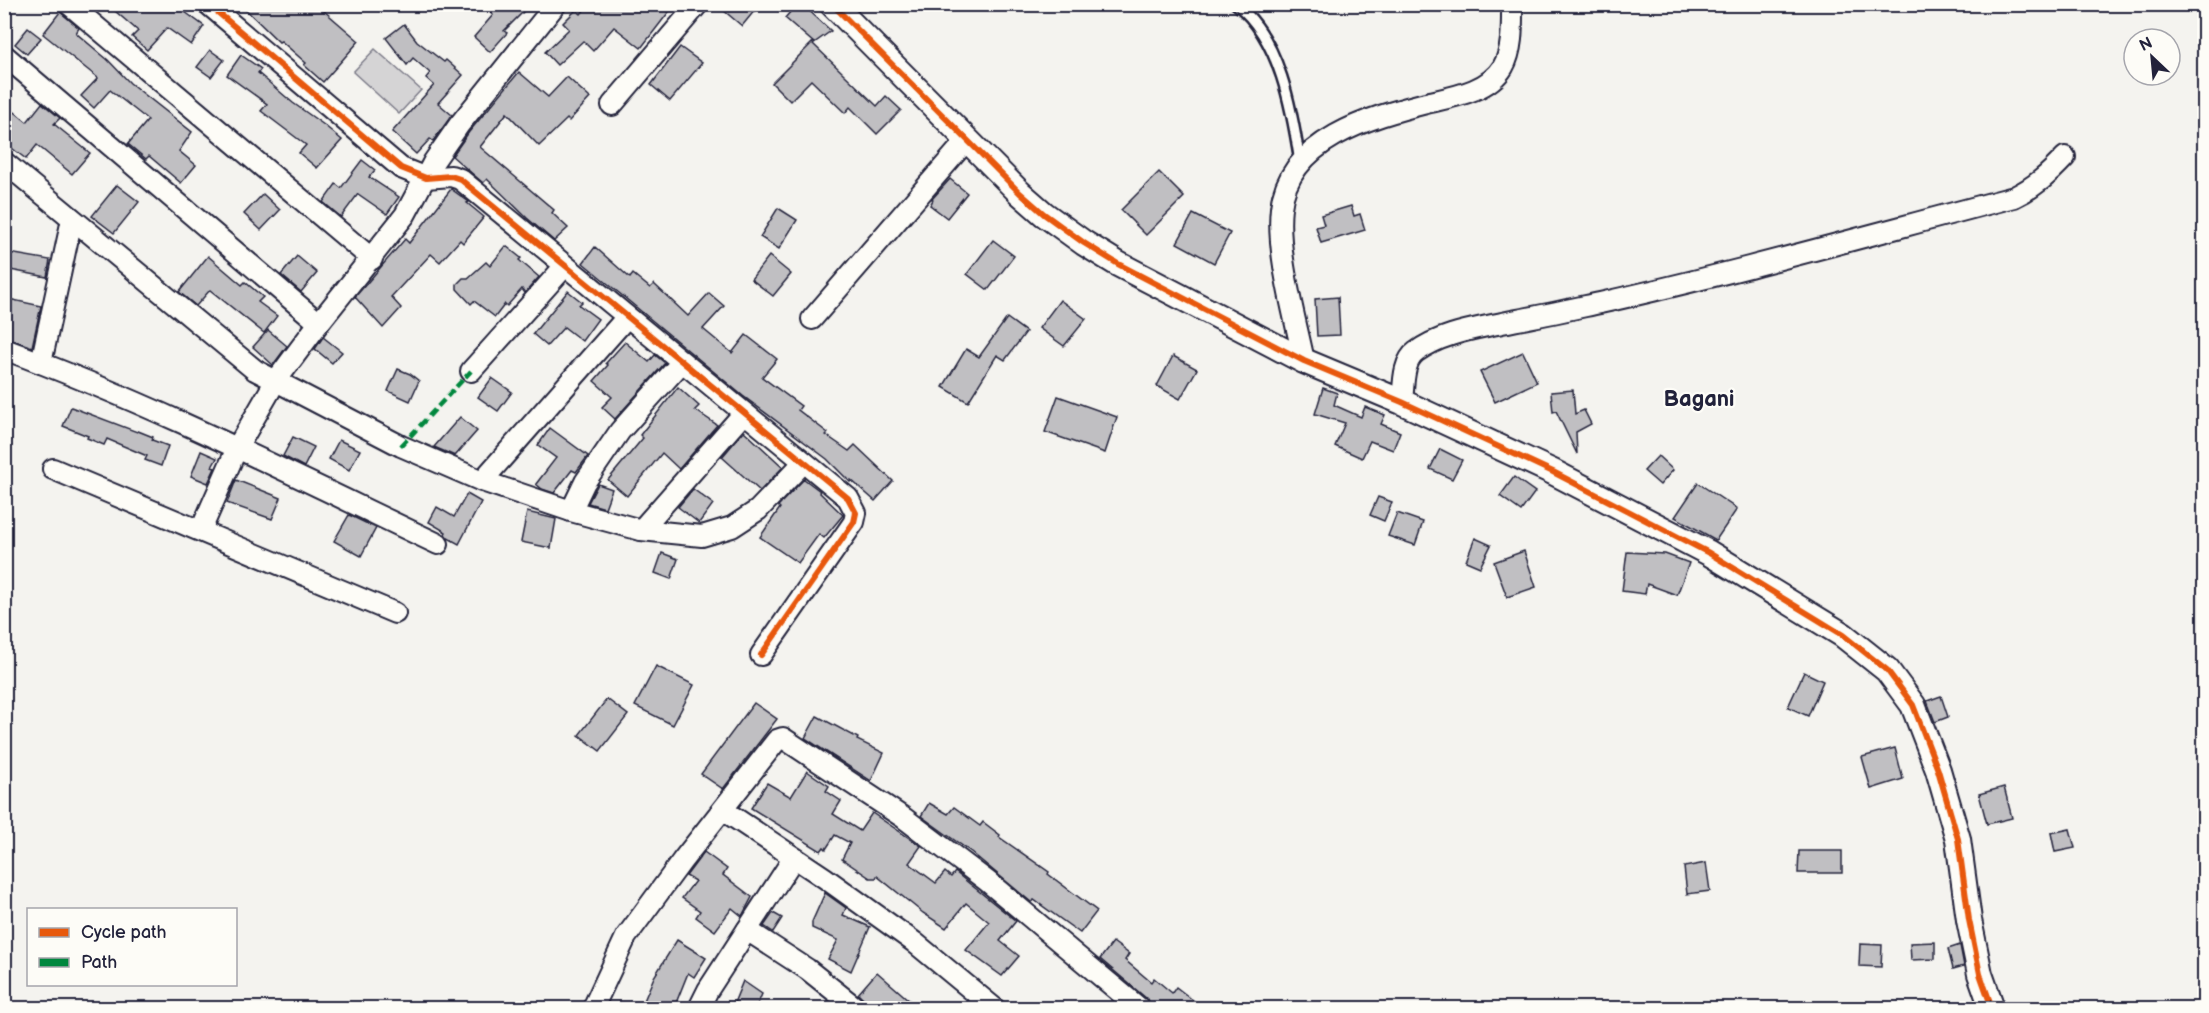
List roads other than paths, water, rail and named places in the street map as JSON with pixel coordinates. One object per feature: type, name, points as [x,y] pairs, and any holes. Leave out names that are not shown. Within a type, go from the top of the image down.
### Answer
[{"type":"street","points":[[69,4],[372,259]]},
{"type":"street","points":[[208,4],[401,168],[426,178],[451,176],[460,179],[848,498],[856,513],[854,522],[761,655]]},
{"type":"street","points":[[201,530],[237,448],[275,382],[405,214],[459,125],[556,4]]},
{"type":"street","points":[[612,105],[698,4]]},
{"type":"street","points":[[832,4],[966,141],[1028,200],[1084,243],[1118,264],[1304,361],[1402,402],[1554,472],[1709,553],[1843,635],[1887,670],[1913,705],[1938,770],[1958,839],[1969,920],[1980,974],[1992,1008]]},
{"type":"street","points":[[1304,361],[1280,235],[1281,207],[1287,183],[1300,162],[1322,144],[1353,127],[1392,112],[1473,90],[1491,80],[1503,67],[1508,51],[1512,4]]},
{"type":"street","points":[[4,55],[320,323]]},
{"type":"street","points":[[812,319],[966,141]]},
{"type":"street","points":[[1402,402],[1408,362],[1413,353],[1444,338],[1766,263],[2014,197],[2045,179],[2065,157]]},
{"type":"street","points":[[4,162],[255,370],[401,446],[482,481],[571,511],[641,530],[702,536],[732,527],[758,510],[804,462]]},
{"type":"street","points":[[41,363],[72,219]]},
{"type":"street","points":[[471,371],[565,266]]},
{"type":"street","points":[[482,481],[627,317]]},
{"type":"street","points":[[4,349],[237,448],[438,544]]},
{"type":"street","points":[[571,511],[585,482],[620,431],[682,362]]},
{"type":"street","points":[[641,530],[744,413]]},
{"type":"street","points":[[53,469],[395,613]]},
{"type":"street","points":[[593,1008],[626,937],[777,740],[786,739],[904,818],[969,867],[1139,1008]]},
{"type":"street","points":[[723,810],[793,859],[825,878],[914,942],[994,1008]]},
{"type":"street","points":[[699,1008],[793,859]]},
{"type":"street","points":[[747,930],[807,969],[856,1008]]},
{"type":"lane","points":[[1236,4],[1247,13],[1272,51],[1292,113],[1300,162]]},
{"type":"district","name":"Bagani","points":[[1699,398]]}]
